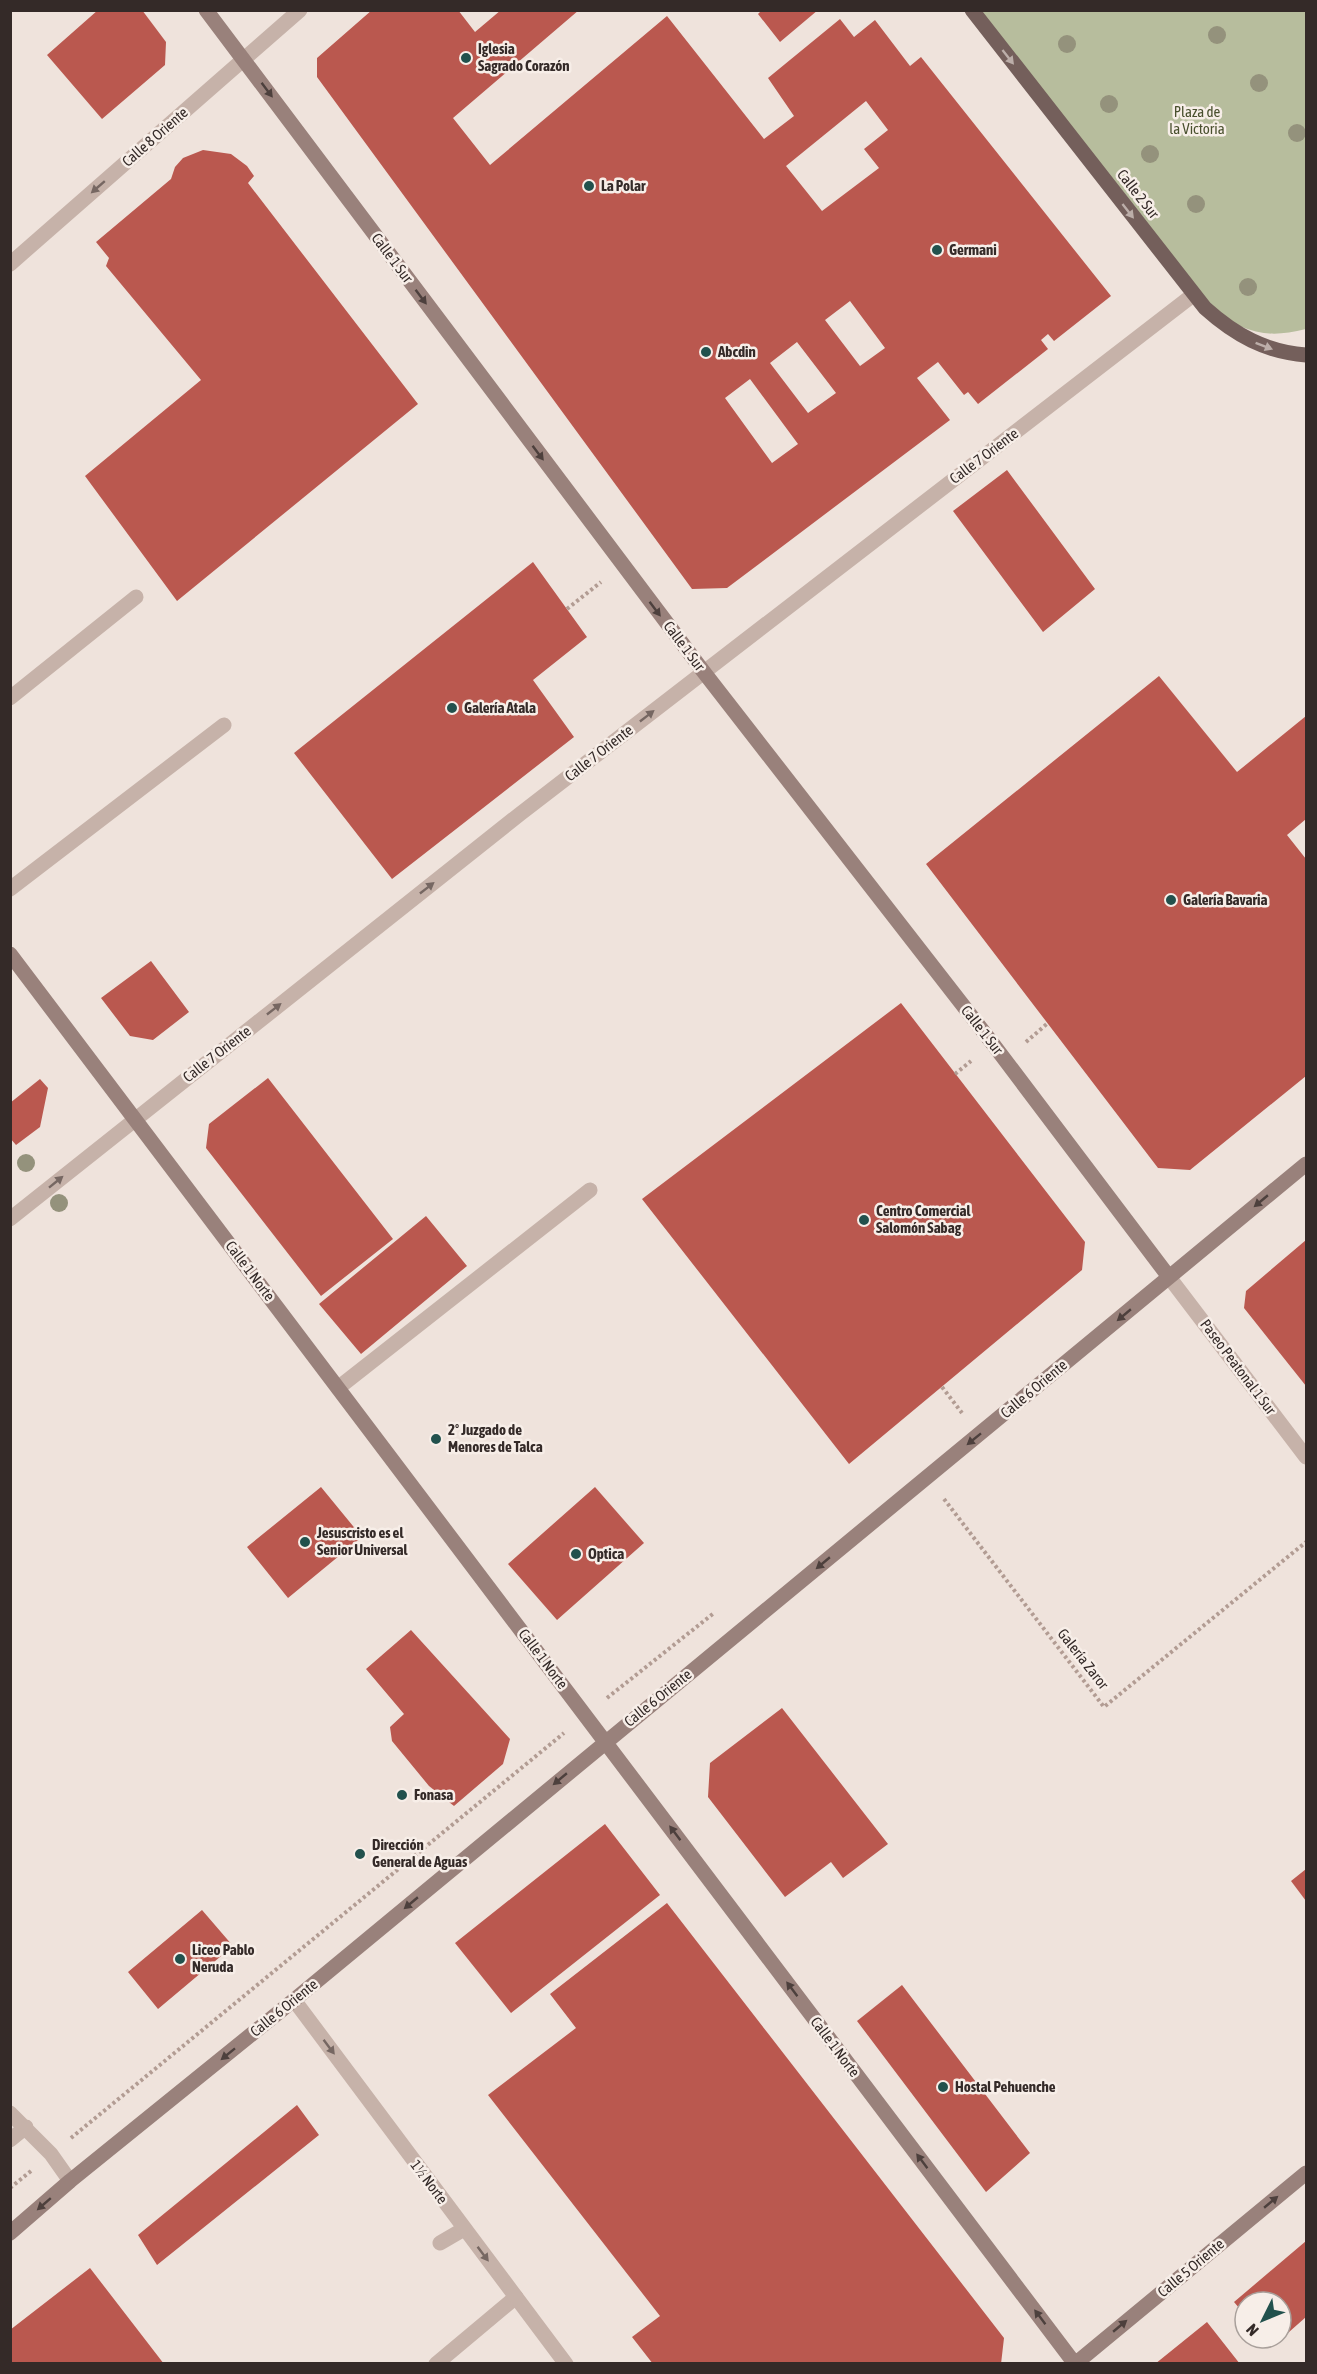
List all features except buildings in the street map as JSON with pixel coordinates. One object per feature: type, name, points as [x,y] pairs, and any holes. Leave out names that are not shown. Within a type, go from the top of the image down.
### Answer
[{"type":"main road","name":"Calle 1 Sur","points":[[206,10],[703,672],[985,1035],[1169,1277]]},
{"type":"main road","name":"Calle 2 Sur","points":[[972,10],[1193,295],[1222,323],[1243,337],[1264,347],[1286,353],[1306,353]]},
{"type":"main road","name":"Calle 1 Norte","points":[[10,954],[1075,2364]]},
{"type":"main road","name":"Calle 6 Oriente","points":[[10,2233],[70,2181],[294,2000],[1306,1164]]},
{"type":"main road","name":"Calle 5 Oriente","points":[[1075,2364],[1306,2173]]},
{"type":"street","name":"Calle 8 Oriente","points":[[10,264],[300,10]]},
{"type":"street","name":"Calle 7 Oriente","points":[[10,1219],[703,672],[1193,295]]},
{"type":"street","points":[[10,699],[136,597]]},
{"type":"street","points":[[10,889],[224,724]]},
{"type":"street","points":[[338,1388],[590,1190]]},
{"type":"street","name":"Paseo Peatonal 1 Sur","points":[[1169,1277],[1306,1457]]},
{"type":"street","name":"1½ Norte","points":[[294,2000],[566,2364]]},
{"type":"street","points":[[10,2113],[51,2154],[70,2181]]},
{"type":"street","points":[[10,2140],[26,2127]]},
{"type":"street","points":[[440,2243],[464,2229]]},
{"type":"street","points":[[436,2364],[516,2297]]},
{"type":"path","points":[[567,609],[622,565]]},
{"type":"path","name":"Galería Zaror","points":[[927,1477],[1104,1707],[1306,1542]]},
{"type":"green space","name":"Plaza de la Victoria","points":[[975,11],[1306,11],[1306,329],[1277,334],[1254,331],[1232,322],[1208,307]]},
{"type":"place","name":"Iglesia Sagrado Corazón","points":[[466,58]]},
{"type":"place","name":"La Polar","points":[[589,186]]},
{"type":"place","name":"Germani","points":[[937,250]]},
{"type":"place","name":"Abcdin","points":[[706,352]]},
{"type":"place","name":"Galería Atala","points":[[452,708]]},
{"type":"place","name":"Galería Bavaria","points":[[1171,900]]},
{"type":"place","name":"Centro Comercial Salomón Sabag","points":[[864,1220]]},
{"type":"place","name":"2° Juzgado de Menores de Talca","points":[[436,1439]]},
{"type":"place","name":"Jesuscristo es el Senior Universal","points":[[305,1542]]},
{"type":"place","name":"Optica","points":[[576,1554]]},
{"type":"place","name":"Fonasa","points":[[402,1795]]},
{"type":"place","name":"Dirección General de Aguas","points":[[360,1854]]},
{"type":"place","name":"Liceo Pablo Neruda","points":[[180,1959]]},
{"type":"place","name":"Hostal Pehuenche","points":[[943,2087]]}]
